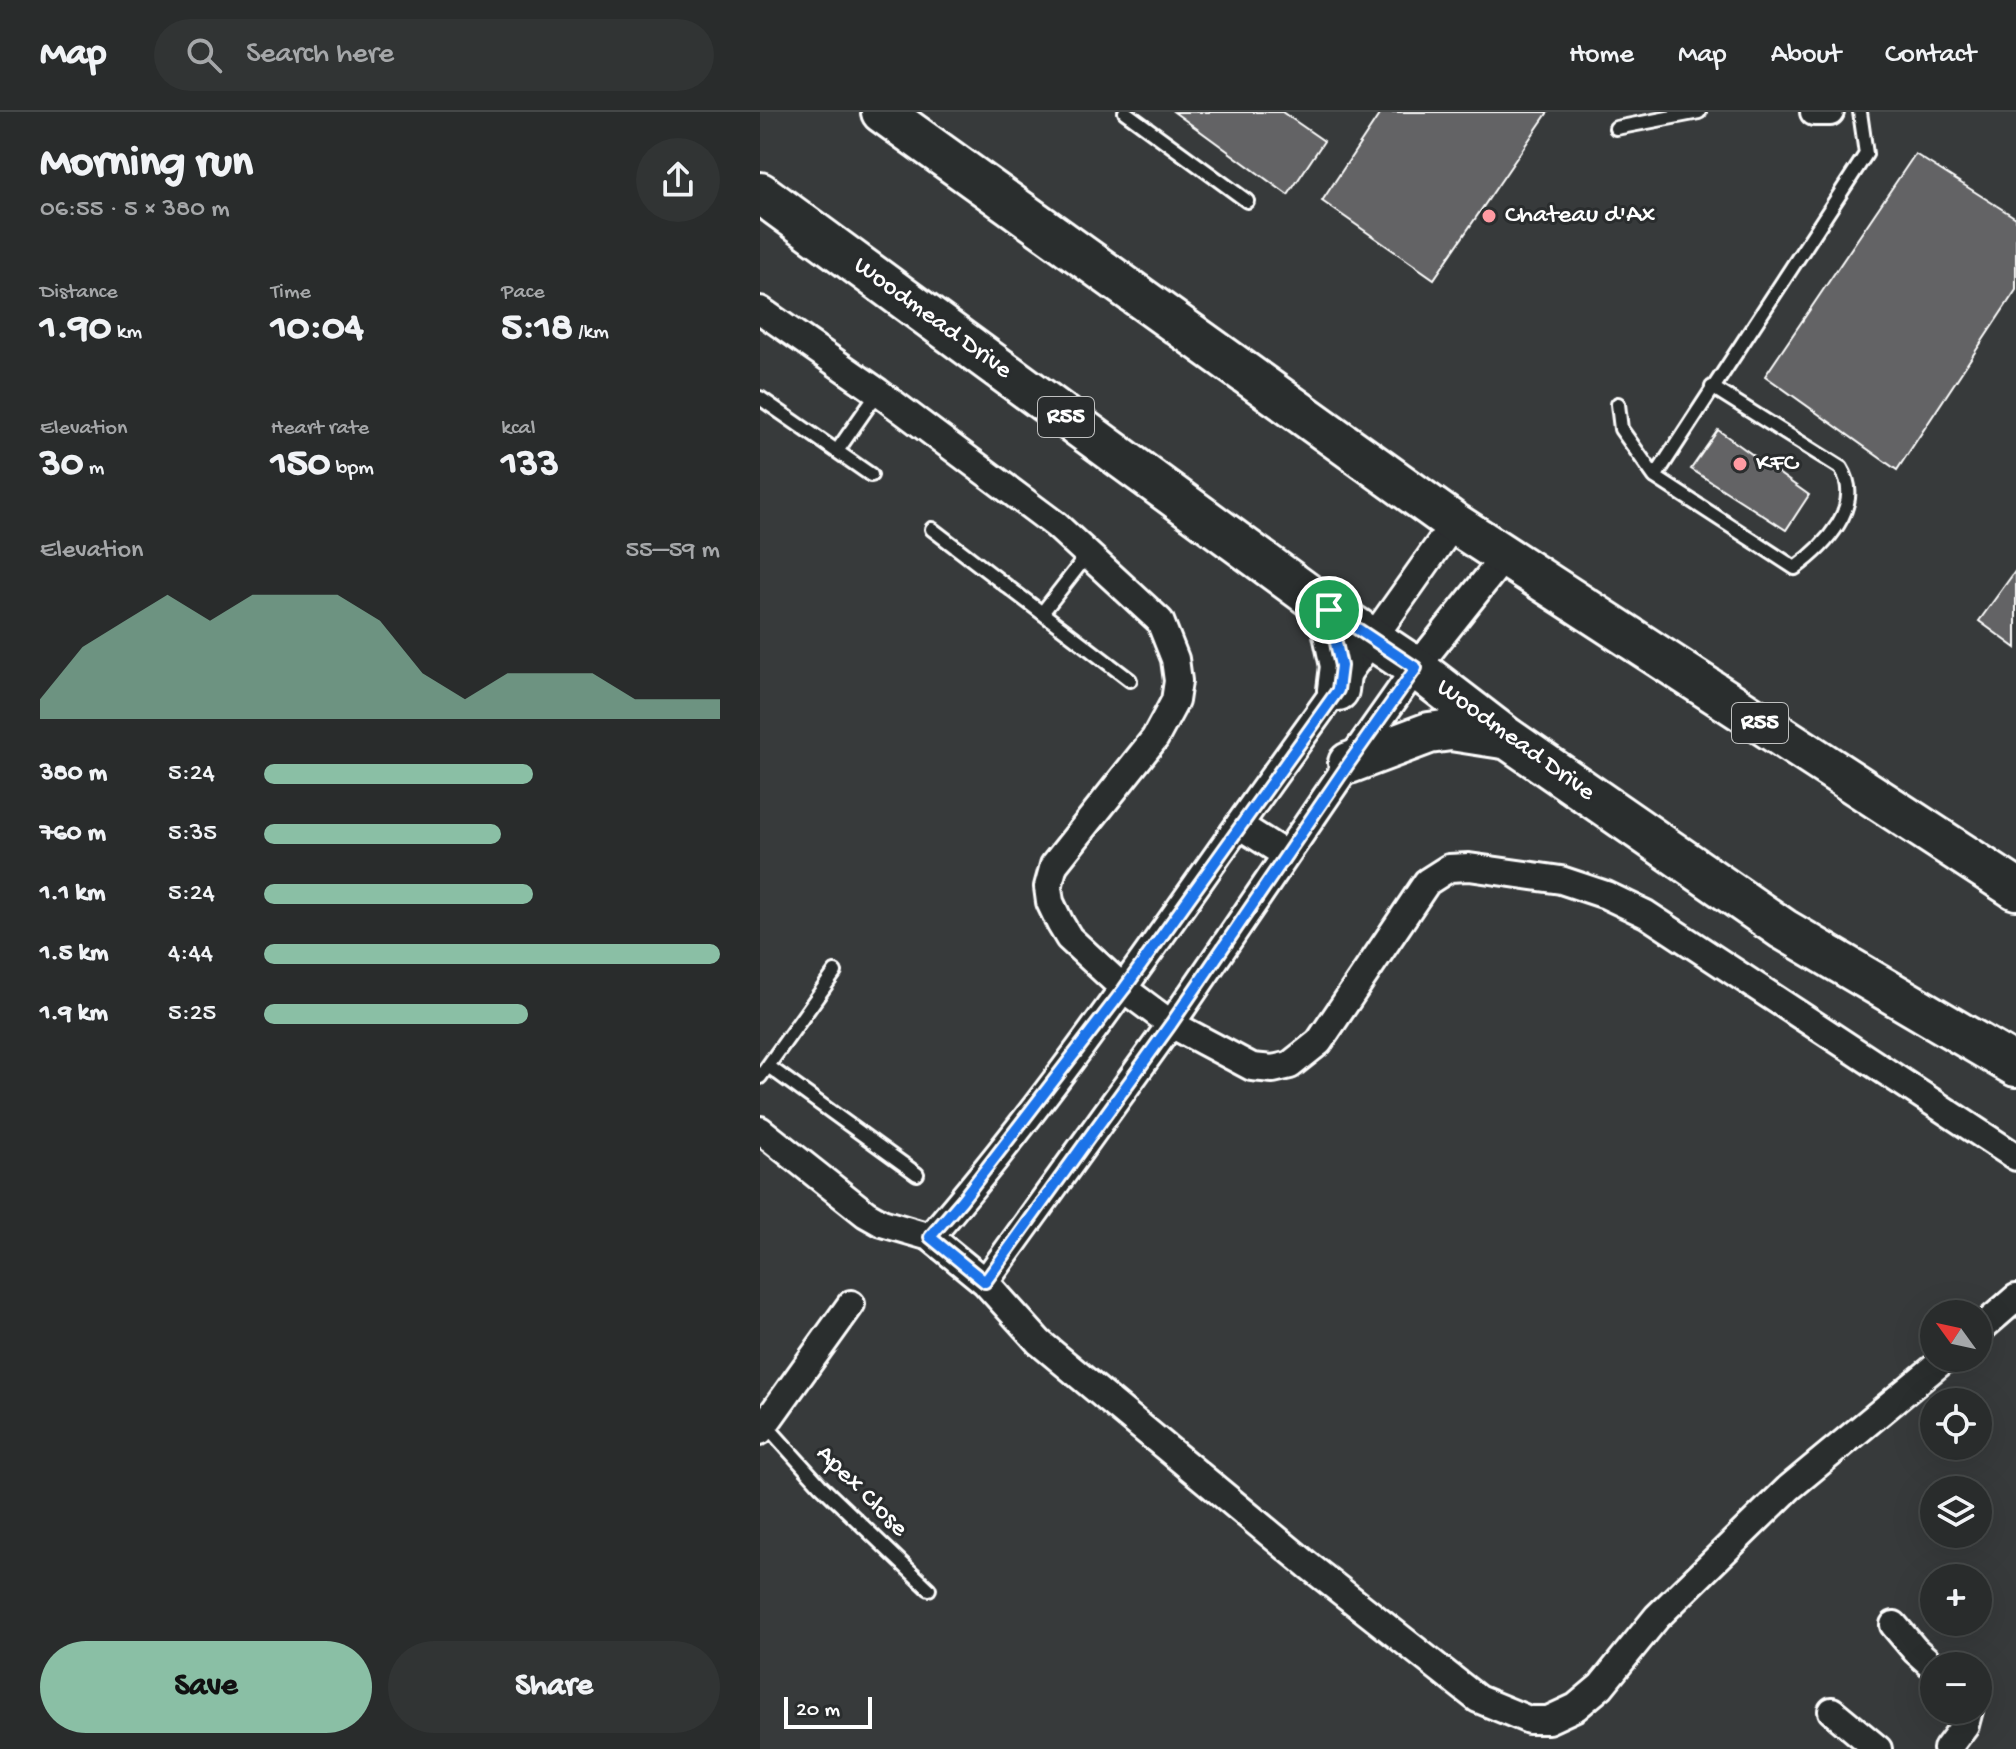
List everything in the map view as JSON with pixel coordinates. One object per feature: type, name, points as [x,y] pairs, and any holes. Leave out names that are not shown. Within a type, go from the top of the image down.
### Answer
[{"type":"main road","name":"R55","points":[[882,112],[1454,523],[2016,889]]},
{"type":"main road","name":"Woodmead Drive","points":[[760,193],[1329,610],[1416,668],[1507,738],[1783,929],[2016,1066]]},
{"type":"main road","points":[[1329,610],[1341,666],[1338,690]]},
{"type":"main road","points":[[1349,763],[1429,733],[1451,730],[1507,738]]},
{"type":"street","points":[[1814,112],[1830,112]]},
{"type":"street","points":[[760,310],[878,392],[1056,525],[1160,621],[1175,659],[1178,681],[1175,701],[1155,738],[1054,865],[1049,877],[1050,902],[1069,938],[1124,989],[1171,1024],[1252,1067],[1273,1069],[1290,1065],[1319,1042],[1427,882],[1437,874],[1449,868],[1469,867],[1561,880],[1606,895],[1646,914],[2016,1157]]},
{"type":"street","points":[[930,1237],[962,1200],[1124,989],[1454,523]]},
{"type":"street","points":[[985,1282],[1171,1024],[1416,668],[1505,556]]},
{"type":"street","points":[[1239,825],[1286,855]]},
{"type":"street","points":[[760,1130],[866,1214],[882,1223],[930,1237],[985,1282],[1039,1342],[1309,1566],[1478,1699],[1529,1720],[1548,1720],[1576,1707],[1601,1686],[1657,1617],[1789,1488],[1929,1372]]},
{"type":"street","points":[[1992,1319],[2016,1298]]},
{"type":"street","points":[[763,1428],[851,1304]]},
{"type":"street","points":[[1894,1625],[1920,1652]]},
{"type":"street","points":[[1832,1711],[1878,1749]]},
{"type":"street","points":[[1947,1749],[1965,1724]]},
{"type":"lane","points":[[1125,112],[1247,201]]},
{"type":"lane","points":[[1616,128],[1699,112]]},
{"type":"lane","points":[[1655,477],[1866,154],[1860,112]]},
{"type":"lane","points":[[1618,404],[1621,429],[1655,477],[1795,568],[1815,553],[1831,535],[1848,499],[1846,477],[1841,468],[1712,387]]},
{"type":"lane","points":[[837,451],[878,392]]},
{"type":"lane","points":[[760,398],[871,475]]},
{"type":"lane","points":[[932,529],[1130,680]]},
{"type":"lane","points":[[1042,613],[1088,554]]},
{"type":"lane","points":[[760,1077],[835,972]]},
{"type":"lane","points":[[768,1066],[917,1174]]},
{"type":"lane","name":"Apex Close","points":[[763,1428],[929,1589]]},
{"type":"building","points":[[1174,112],[1282,112],[1324,141],[1288,195]]},
{"type":"building","points":[[1381,112],[1548,112],[1434,279],[1322,201]]},
{"type":"building","points":[[1915,154],[2016,218],[2016,290],[1897,470],[1765,376]]},
{"type":"building","points":[[1718,430],[1809,495],[1786,530],[1691,469]]},
{"type":"building","points":[[2016,570],[2016,648],[1979,621]]},
{"type":"place","name":"Chateau d'Ax","points":[[1489,216]]},
{"type":"place","name":"KFC","points":[[1740,464]]},
{"type":"route","points":[[1329,610],[1416,668],[1171,1024],[985,1282],[930,1237],[962,1200],[1124,989],[1338,690],[1341,666],[1329,610]]}]
